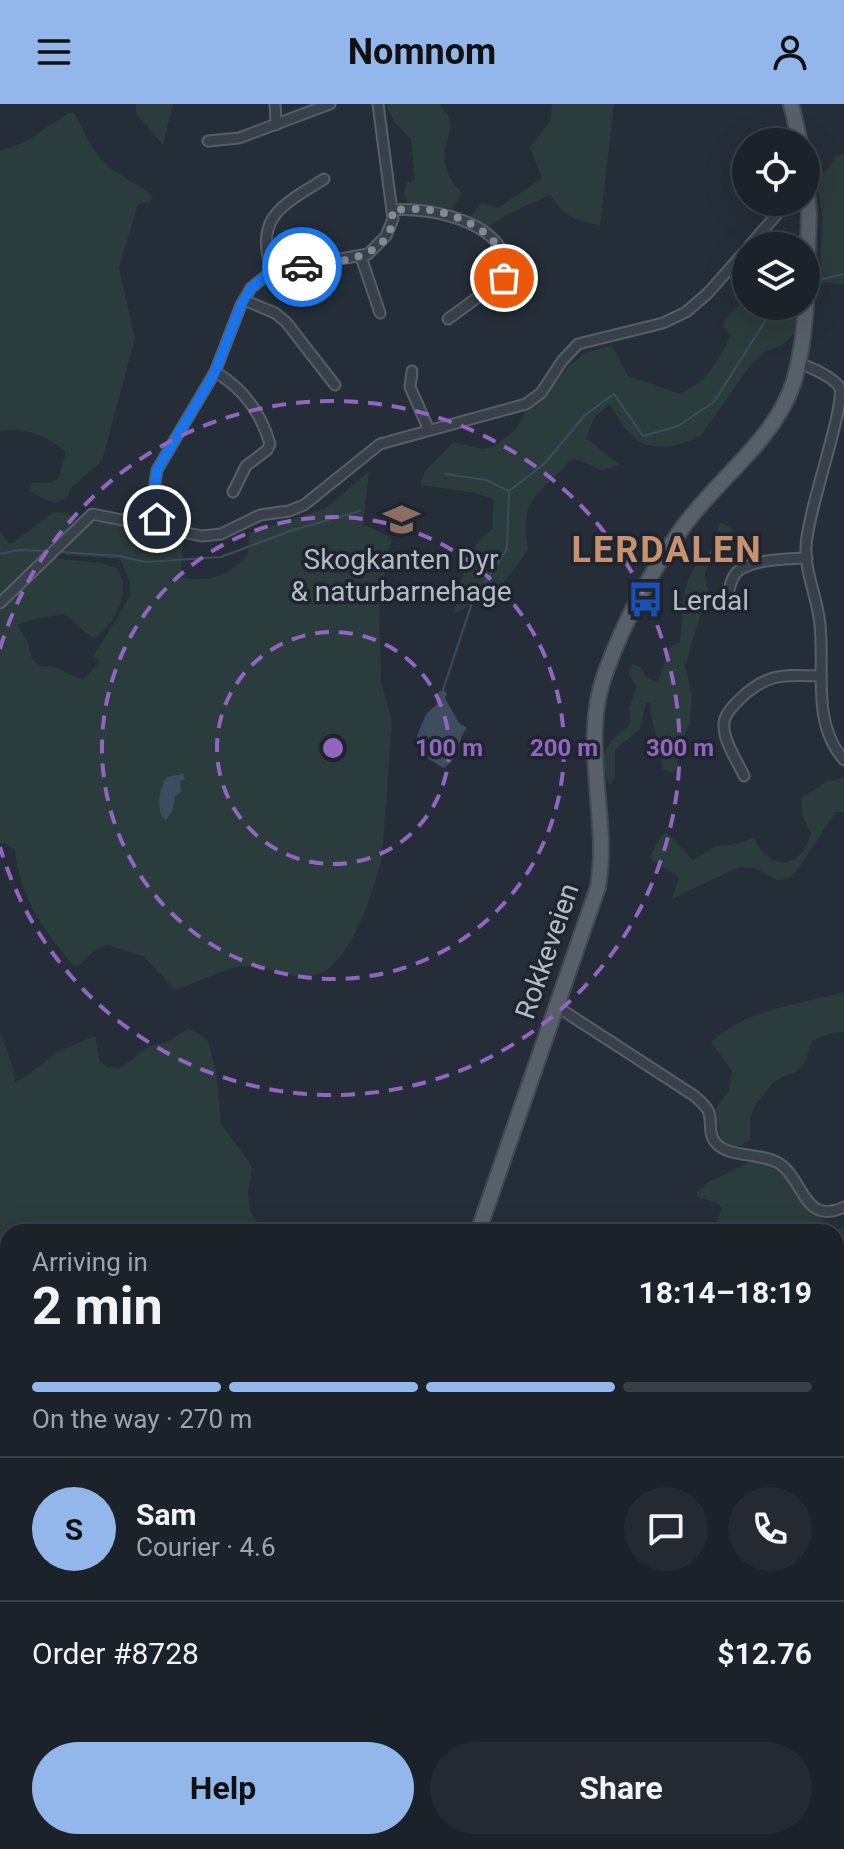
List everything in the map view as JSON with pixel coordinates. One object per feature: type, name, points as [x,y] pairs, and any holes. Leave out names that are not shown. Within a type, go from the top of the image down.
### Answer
[{"type":"main road","points":[[791,104],[797,128]]},
{"type":"main road","name":"Rokkeveien","points":[[481,1224],[592,911],[601,872],[594,732],[597,702],[606,670],[630,618],[673,541],[692,515],[769,429],[789,394],[799,363],[804,320]]},
{"type":"street","points":[[275,104],[276,125]]},
{"type":"street","points":[[208,141],[239,138],[330,104]]},
{"type":"street","points":[[158,523],[157,470],[215,372],[251,288],[272,271],[361,257],[386,236],[393,219],[378,104]]},
{"type":"street","points":[[272,271],[265,250],[267,227],[278,212],[324,179]]},
{"type":"street","points":[[392,210],[434,211],[451,216],[482,230],[497,246],[506,270],[504,278],[448,319]]},
{"type":"street","points":[[762,232],[776,216]]},
{"type":"street","points":[[361,257],[380,313]]},
{"type":"street","points":[[0,603],[92,514],[158,523],[213,536],[260,515],[297,508],[316,497],[375,446],[526,404],[541,393],[562,361],[578,344],[663,323],[686,312],[732,266]]},
{"type":"street","points":[[244,300],[275,313],[286,322],[335,385]]},
{"type":"street","points":[[799,363],[842,385],[843,418],[813,510],[806,547],[820,624],[823,716],[833,748],[844,760]]},
{"type":"street","points":[[412,371],[410,387],[429,430]]},
{"type":"street","points":[[215,372],[243,392],[270,444],[246,466],[233,492]]},
{"type":"street","points":[[728,594],[738,572],[755,565],[807,558]]},
{"type":"street","points":[[744,776],[725,737],[723,725],[734,705],[766,679],[781,675],[821,676]]},
{"type":"street","points":[[556,1006],[693,1095],[709,1112],[713,1141],[722,1150],[768,1158],[782,1165],[806,1200],[820,1211],[836,1211],[844,1207]]},
{"type":"shaded area","points":[[136,104],[173,104],[163,145],[136,113]]},
{"type":"shaded area","points":[[439,104],[447,115],[450,127],[445,163],[452,182],[461,191],[453,209],[407,204],[404,192],[407,183],[415,181],[411,139],[395,123],[386,105]]},
{"type":"shaded area","points":[[552,104],[614,104],[600,225],[571,216],[550,195],[506,215],[487,228],[469,218],[482,203],[498,208],[542,178],[530,147],[551,120]]},
{"type":"shaded area","points":[[69,113],[74,113],[91,146],[105,163],[153,197],[150,202],[138,204],[119,268],[135,338],[102,461],[70,489],[68,497],[55,503],[29,492],[32,483],[53,482],[59,478],[66,451],[35,434],[0,431],[0,151],[23,143]]},
{"type":"shaded area","points":[[844,154],[844,284],[820,282],[820,173],[827,170],[835,157]]},
{"type":"shaded area","points":[[732,312],[732,320],[796,320],[794,334],[781,346],[764,352],[749,367],[702,434],[685,442],[656,446],[638,441],[609,404],[595,417],[586,438],[620,465],[602,470],[579,460],[569,461],[533,499],[526,518],[528,550],[499,589],[454,614],[470,556],[475,546],[492,529],[494,499],[470,492],[420,485],[425,471],[454,442],[483,449],[495,446],[517,428],[525,411],[541,400],[570,365],[587,352],[612,345],[628,376],[680,394],[690,389],[705,377],[731,336],[723,326]]},
{"type":"shaded area","points":[[369,471],[363,524],[392,538],[379,601],[381,682],[392,721],[382,859],[366,908],[348,945],[326,971],[312,976],[241,967],[175,990],[143,956],[107,945],[94,951],[76,968],[35,914],[22,885],[15,850],[4,843],[0,844],[0,608],[20,593],[53,558],[117,568],[123,586],[120,606],[110,624],[96,638],[64,614],[17,625],[28,642],[32,659],[41,666],[54,667],[83,680],[100,661],[93,657],[129,598],[130,582],[120,559],[66,555],[63,551],[63,547],[88,525],[107,521],[183,539],[181,577],[210,578],[232,569],[247,556],[250,533],[326,508]]},
{"type":"shaded area","points":[[54,512],[66,513],[80,522],[57,543],[50,545],[0,596],[0,531],[9,543],[14,542]]},
{"type":"shaded area","points":[[720,523],[733,531],[744,555],[733,560],[722,555],[706,570],[706,582],[715,602],[712,608],[702,609],[685,667],[692,694],[690,723],[681,744],[677,766],[673,773],[663,769],[650,703],[646,703],[640,729],[615,750],[615,779],[608,784],[604,763],[606,749],[630,724],[629,707],[637,688],[629,674],[632,664],[641,667],[645,676],[658,682],[670,647],[680,642],[690,576],[717,543]]},
{"type":"shaded area","points":[[844,778],[844,812],[836,812],[796,872],[786,879],[776,880],[755,868],[739,867],[672,899],[679,877],[650,857],[666,832],[693,860],[715,846],[754,838],[763,852],[775,861],[789,861],[803,851],[811,833],[802,815],[802,798],[827,781]]},
{"type":"shaded area","points":[[844,992],[844,1031],[811,1042],[806,1061],[796,1072],[773,1083],[755,1105],[750,1119],[750,1140],[736,1146],[722,1143],[714,1110],[729,1091],[732,1071],[711,1042],[757,1015]]},
{"type":"shaded area","points":[[188,1029],[208,1041],[217,1076],[221,1124],[252,1169],[248,1192],[250,1211],[258,1224],[0,1224],[0,1033],[12,1064],[15,1082],[57,1052],[95,1036],[100,1062],[107,1067],[121,1068],[149,1046],[167,1042]]},
{"type":"shaded area","points":[[750,1162],[765,1165],[785,1177],[804,1205],[825,1220],[821,1224],[716,1224],[722,1208],[715,1202],[697,1197],[697,1192],[708,1182]]},
{"type":"water","points":[[443,690],[459,723],[467,728],[452,761],[443,768],[426,757],[417,736],[426,714],[436,705],[439,691]]},
{"type":"water","points":[[183,774],[185,780],[180,781],[181,792],[175,796],[173,810],[166,820],[160,807],[162,786],[167,777]]},
{"type":"waterway","points":[[822,279],[844,274]]},
{"type":"waterway","points":[[445,474],[486,480],[509,491],[544,464],[585,415],[614,394],[643,436],[678,426],[714,402],[766,320]]},
{"type":"waterway","points":[[443,690],[472,603],[507,549],[509,491]]},
{"type":"waterway","points":[[61,552],[119,556],[145,562],[221,557],[290,531],[360,511]]},
{"type":"waterway","points":[[0,554],[19,550],[50,551]]},
{"type":"way so far","points":[[302,267],[368,254],[390,228],[392,210],[416,209],[451,216],[482,230],[503,258],[504,278]]},
{"type":"place","name":"Skogkanten Dyr & naturbarnehage","points":[[401,519]]},
{"type":"place","name":"Lerdal","points":[[646,600]]},
{"type":"district","name":"LERDALEN","points":[[667,550]]},
{"type":"route","points":[[157,519],[157,470],[215,372],[241,305],[251,288],[272,271],[302,267]]}]
